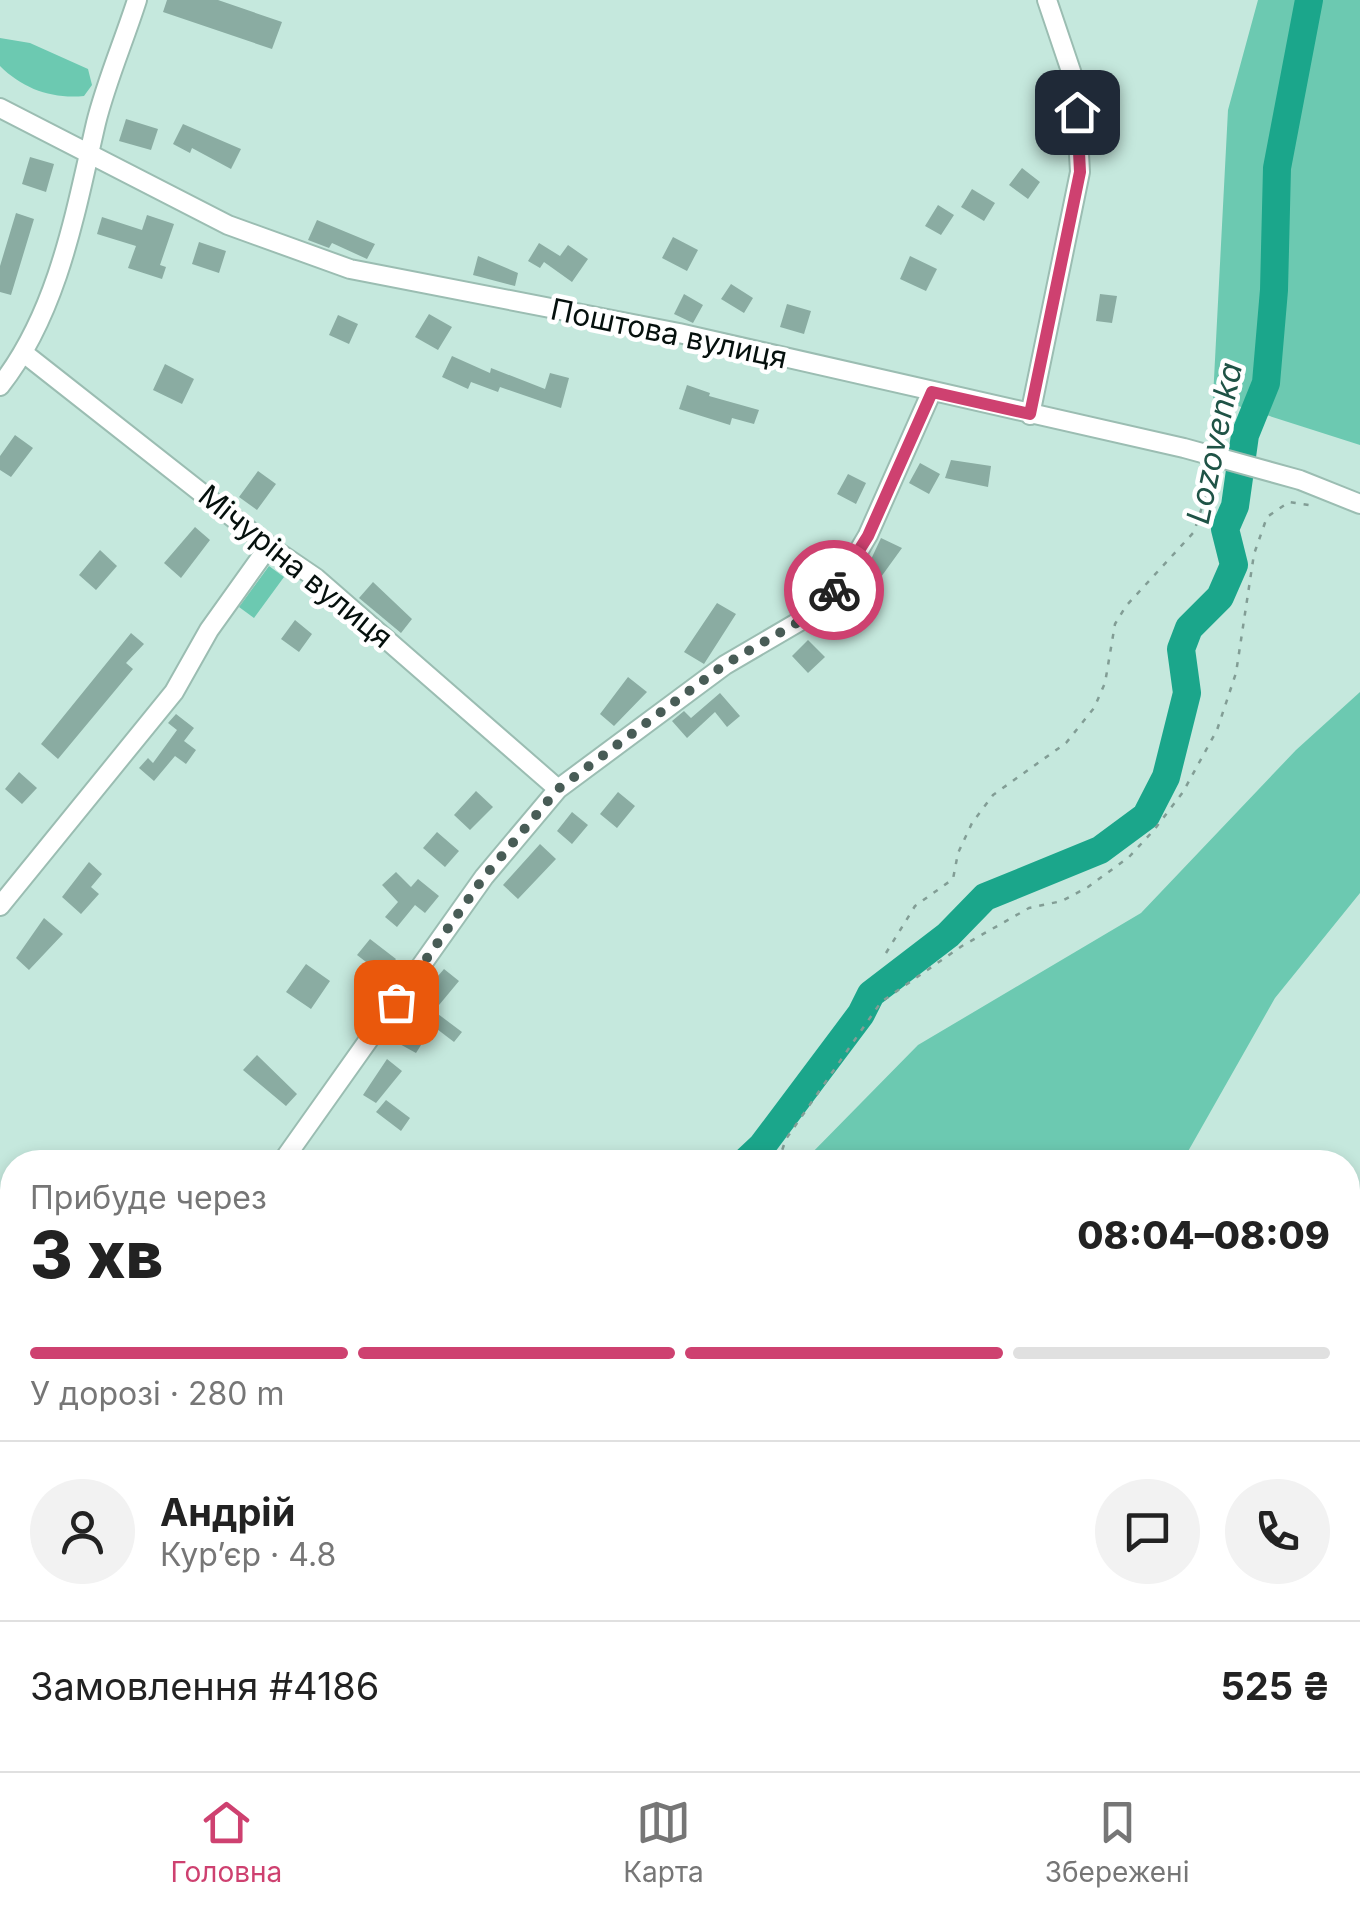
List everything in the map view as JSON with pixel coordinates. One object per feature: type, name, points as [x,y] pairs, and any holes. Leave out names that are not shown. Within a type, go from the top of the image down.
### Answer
[{"type":"street","points":[[0,386],[26,354],[61,262],[97,121],[137,0]]},
{"type":"street","points":[[1030,414],[1080,172],[1075,83],[1046,0]]},
{"type":"street","name":"Поштова вулиця","points":[[0,108],[228,225],[350,268],[679,333],[1184,448],[1300,480],[1360,504]]},
{"type":"street","name":"Мічуріна вулиця","points":[[26,354],[268,546],[345,602],[558,789]]},
{"type":"street","points":[[291,1150],[484,877],[558,789],[724,665],[807,617],[836,588],[868,536],[932,392]]},
{"type":"street","points":[[0,906],[174,692],[209,630],[268,546]]},
{"type":"path","points":[[886,953],[915,906],[953,879],[958,853],[972,823],[992,795],[1066,743],[1094,708],[1105,683],[1115,624],[1200,520],[1208,488],[1184,448]]},
{"type":"path","points":[[782,1150],[881,1002],[962,946],[1029,908],[1062,902],[1088,887],[1130,857],[1154,830],[1183,792],[1218,730],[1230,698],[1254,554],[1267,517],[1289,502],[1315,506],[1321,488]]},
{"type":"green space","points":[[1258,0],[1360,0],[1360,445],[1213,398],[1228,110]]},
{"type":"green space","points":[[0,38],[30,43],[88,69],[92,85],[84,96],[72,97],[28,86],[0,66]]},
{"type":"green space","points":[[269,566],[284,577],[254,618],[239,607]]},
{"type":"green space","points":[[1360,692],[1360,893],[1275,998],[1189,1150],[815,1150],[918,1045],[1141,913],[1296,750]]},
{"type":"building","points":[[167,0],[218,0],[282,22],[272,49],[163,12]]},
{"type":"building","points":[[126,119],[158,129],[151,150],[119,141]]},
{"type":"building","points":[[183,124],[241,149],[231,169],[192,148],[190,153],[173,144]]},
{"type":"building","points":[[30,157],[54,164],[46,192],[22,184]]},
{"type":"building","points":[[1022,168],[1040,182],[1028,199],[1009,185]]},
{"type":"building","points":[[972,189],[995,203],[984,221],[961,207]]},
{"type":"building","points":[[938,205],[954,215],[941,235],[925,226]]},
{"type":"building","points":[[16,213],[34,219],[11,295],[0,292],[0,266]]},
{"type":"building","points":[[147,215],[174,224],[160,265],[166,267],[162,279],[128,268],[136,246],[97,234],[102,217],[142,230]]},
{"type":"building","points":[[317,220],[375,244],[367,259],[332,243],[329,248],[308,240]]},
{"type":"building","points":[[673,237],[698,250],[687,271],[662,258]]},
{"type":"building","points":[[199,242],[226,251],[219,273],[192,264]]},
{"type":"building","points":[[539,243],[560,256],[568,245],[588,259],[572,282],[544,262],[540,268],[528,261]]},
{"type":"building","points":[[478,256],[518,273],[515,286],[473,275]]},
{"type":"building","points":[[910,256],[937,269],[926,291],[900,279]]},
{"type":"building","points":[[731,284],[753,298],[744,313],[721,299]]},
{"type":"building","points":[[684,294],[703,305],[693,323],[674,314]]},
{"type":"building","points":[[1100,294],[1117,296],[1112,323],[1096,321]]},
{"type":"building","points":[[787,304],[811,311],[804,334],[780,327]]},
{"type":"building","points":[[429,314],[452,327],[438,350],[415,337]]},
{"type":"building","points":[[338,315],[358,324],[349,344],[329,335]]},
{"type":"building","points":[[452,356],[490,373],[491,368],[545,389],[550,373],[569,378],[561,408],[500,387],[498,392],[471,382],[468,389],[442,377]]},
{"type":"building","points":[[165,364],[194,379],[182,404],[153,390]]},
{"type":"building","points":[[687,385],[710,393],[709,396],[759,410],[754,424],[732,418],[730,425],[679,409]]},
{"type":"building","points":[[15,435],[33,448],[11,477],[0,470],[0,456]]},
{"type":"building","points":[[951,460],[991,466],[988,487],[945,478]]},
{"type":"building","points":[[920,463],[940,474],[929,494],[909,483]]},
{"type":"building","points":[[258,471],[276,484],[257,510],[239,497]]},
{"type":"building","points":[[848,474],[866,483],[856,504],[837,494]]},
{"type":"building","points":[[195,527],[210,540],[181,578],[164,563]]},
{"type":"building","points":[[881,538],[902,548],[873,588],[857,579],[863,568],[866,570]]},
{"type":"building","points":[[100,550],[117,566],[96,590],[79,575]]},
{"type":"building","points":[[373,582],[412,619],[401,633],[359,598]]},
{"type":"building","points":[[717,603],[736,614],[704,664],[684,652]]},
{"type":"building","points":[[295,620],[312,634],[299,652],[281,639]]},
{"type":"building","points":[[131,633],[144,644],[126,663],[133,669],[58,759],[41,744]]},
{"type":"building","points":[[808,640],[825,657],[808,673],[792,656]]},
{"type":"building","points":[[628,677],[647,692],[614,726],[600,714]]},
{"type":"building","points":[[720,693],[740,716],[727,727],[715,712],[687,738],[672,721],[684,711],[691,718]]},
{"type":"building","points":[[176,714],[194,728],[184,741],[196,750],[186,764],[175,756],[154,781],[139,768],[148,758],[153,763],[177,730],[168,723]]},
{"type":"building","points":[[19,772],[37,788],[22,804],[5,789]]},
{"type":"building","points":[[476,791],[493,807],[470,830],[454,815]]},
{"type":"building","points":[[618,792],[635,806],[617,828],[600,814]]},
{"type":"building","points":[[572,812],[588,825],[572,844],[557,831]]},
{"type":"building","points":[[437,832],[459,851],[445,867],[423,848]]},
{"type":"building","points":[[540,844],[556,859],[518,899],[503,885]]},
{"type":"building","points":[[89,862],[102,874],[91,887],[99,894],[81,914],[62,897]]},
{"type":"building","points":[[396,872],[411,887],[418,879],[439,896],[425,913],[415,905],[397,927],[385,917],[398,902],[382,885]]},
{"type":"building","points":[[44,918],[63,934],[29,970],[16,958]]},
{"type":"building","points":[[370,939],[396,959],[383,975],[357,955]]},
{"type":"building","points":[[306,964],[330,981],[311,1009],[286,992]]},
{"type":"building","points":[[444,969],[459,981],[434,1011],[462,1032],[454,1042],[433,1026],[416,1053],[396,1042],[438,987],[432,983]]},
{"type":"building","points":[[257,1055],[297,1094],[286,1106],[243,1070]]},
{"type":"building","points":[[387,1059],[402,1071],[376,1103],[363,1095]]},
{"type":"building","points":[[386,1100],[410,1118],[401,1131],[376,1112]]},
{"type":"waterway","name":"Lozovenka","points":[[758,1150],[861,1014],[871,994],[948,935],[985,897],[1100,850],[1146,816],[1166,777],[1187,693],[1181,649],[1189,628],[1220,597],[1234,565],[1225,529],[1235,506],[1245,435],[1266,383],[1274,290],[1277,168],[1309,0]]},
{"type":"waterway","points":[[762,1146],[768,1150]]},
{"type":"way so far","points":[[396,1002],[484,877],[558,789],[724,665],[807,617],[834,590]]},
{"type":"route","points":[[834,590],[868,536],[932,392],[1030,414],[1080,172],[1077,112]]}]
